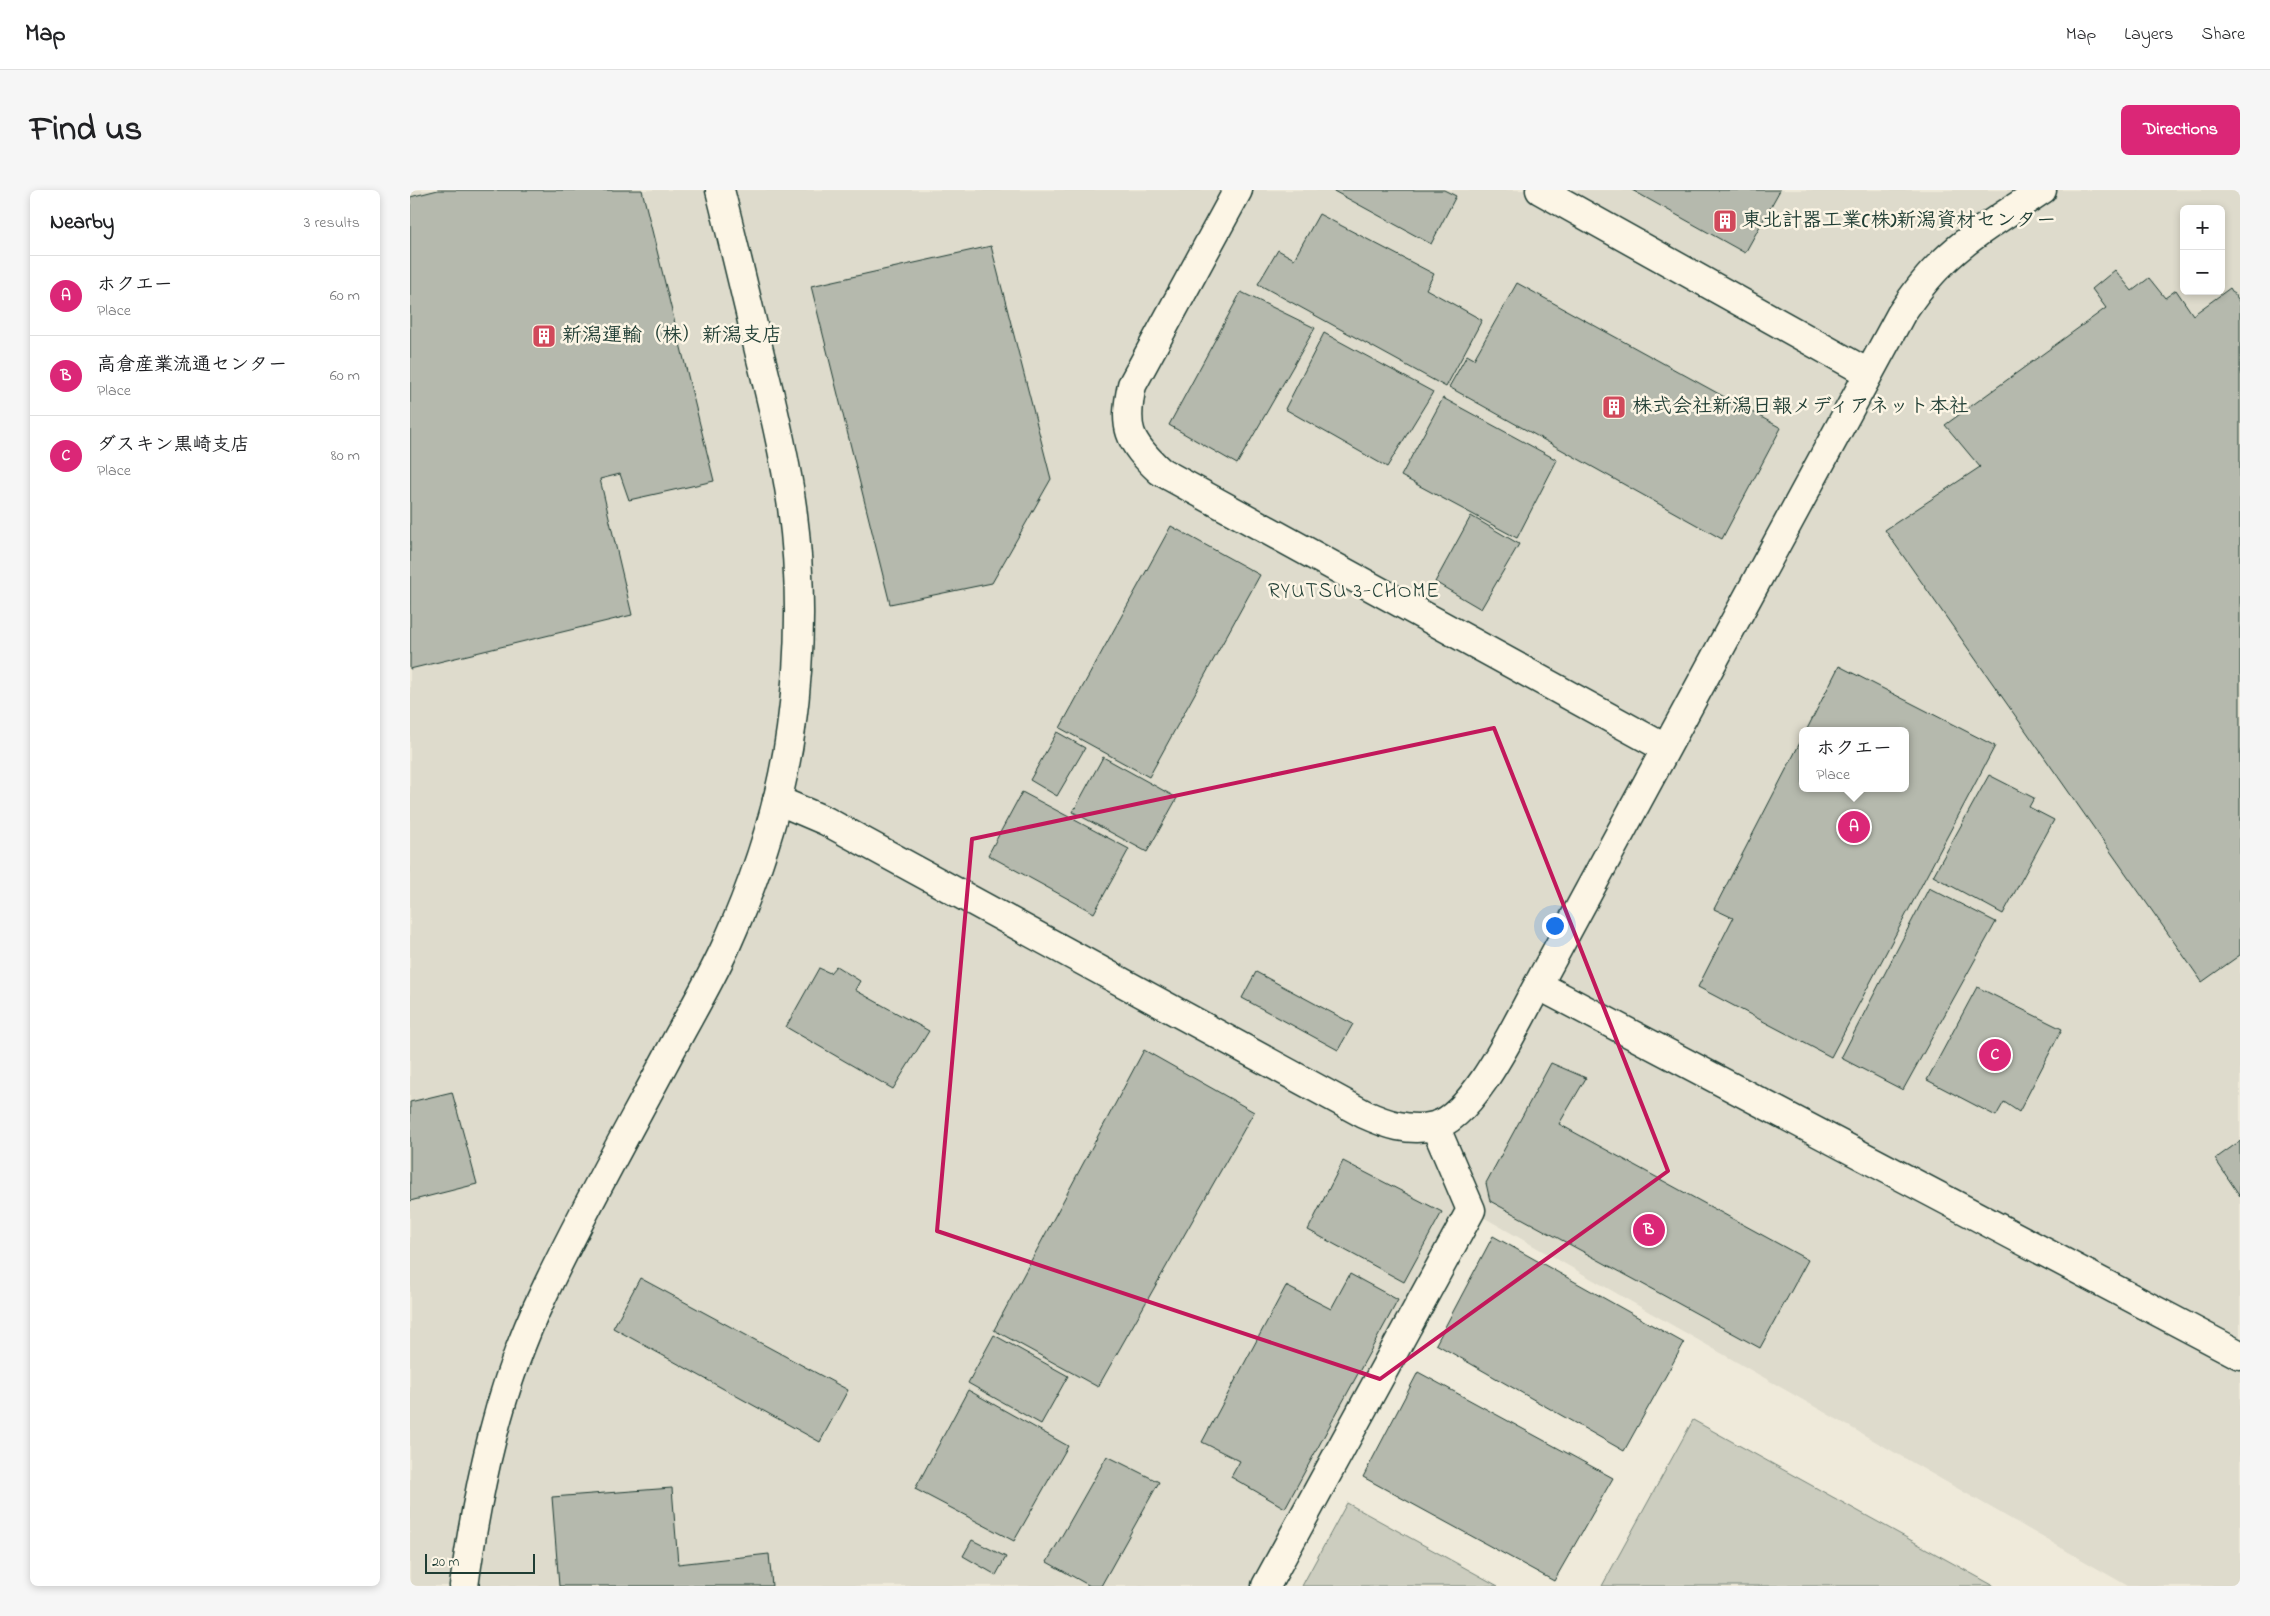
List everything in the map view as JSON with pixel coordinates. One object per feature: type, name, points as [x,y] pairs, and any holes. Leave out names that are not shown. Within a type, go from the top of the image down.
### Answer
[{"type":"street","points":[[464,1586],[472,1524],[490,1442],[515,1359],[542,1296],[579,1223],[725,948],[755,871],[777,800],[791,731],[798,662],[799,582],[792,507],[778,426],[720,190]]},
{"type":"street","points":[[1238,190],[1132,385],[1127,410],[1129,432],[1140,452],[1160,470],[1665,748]]},
{"type":"street","points":[[1540,190],[1868,373]]},
{"type":"street","points":[[777,800],[826,821],[1364,1114],[1385,1123],[1408,1129],[1434,1126],[1456,1115],[1474,1096],[1538,986],[1901,314],[1919,288],[1942,263],[1969,239],[2042,190]]},
{"type":"street","points":[[1538,986],[2240,1355]]},
{"type":"street","points":[[1266,1586],[1432,1278],[1471,1210],[1434,1126]]},
{"type":"highlighted area","points":[[1494,728],[1668,1171],[1380,1379],[937,1231],[972,839]]},
{"type":"shaded area","points":[[410,190],[2240,190],[2240,1586],[2128,1586],[1471,1210],[1267,1586],[410,1586]]},
{"type":"shaded area","points":[[1693,1420],[1994,1586],[1602,1586]]},
{"type":"shaded area","points":[[1347,1503],[1498,1586],[1302,1586]]},
{"type":"building","name":"新潟運輸（株）新潟支店","points":[[438,190],[642,190],[714,481],[629,500],[620,474],[600,479],[632,615],[410,669],[410,197]]},
{"type":"building","points":[[1332,190],[1444,190],[1456,196],[1431,244]]},
{"type":"building","name":"東北計器工業(株)新潟資材センター","points":[[1632,190],[1780,190],[1745,253]]},
{"type":"building","points":[[1319,214],[1434,274],[1426,289],[1482,320],[1446,387],[1258,284],[1278,250],[1294,259]]},
{"type":"building","points":[[991,246],[1051,479],[992,583],[890,604],[811,286]]},
{"type":"building","points":[[2115,270],[2132,291],[2149,278],[2165,298],[2176,290],[2193,315],[2220,295],[2225,295],[2225,292],[2230,288],[2240,303],[2240,955],[2202,982],[1885,530],[1980,467],[1945,425],[2106,308],[2092,289]]},
{"type":"building","name":"株式会社新潟日報メディアネット本社","points":[[1517,283],[1781,428],[1722,539],[1449,387],[1467,355],[1474,359]]},
{"type":"building","points":[[1241,292],[1315,328],[1237,464],[1169,425]]},
{"type":"building","points":[[1324,333],[1433,392],[1387,467],[1285,409]]},
{"type":"building","points":[[1443,398],[1557,460],[1517,538],[1401,476]]},
{"type":"building","points":[[1471,516],[1519,544],[1481,609],[1435,582]]},
{"type":"building","points":[[1171,526],[1260,575],[1149,777],[1060,728]]},
{"type":"building","points":[[1839,666],[1995,746],[1831,1057],[1698,987],[1733,918],[1714,909],[1799,745],[1799,792],[1909,792],[1909,727],[1808,727]]},
{"type":"building","points":[[1057,732],[1085,748],[1057,796],[1030,780]]},
{"type":"building","points":[[1103,757],[1177,798],[1147,852],[1073,812]]},
{"type":"building","points":[[1989,775],[2034,798],[2029,807],[2054,820],[2003,914],[1933,876]]},
{"type":"building","points":[[1022,792],[1129,849],[1094,913],[988,855]]},
{"type":"building","points":[[1929,888],[1996,922],[1903,1090],[1841,1058]]},
{"type":"building","points":[[836,966],[860,981],[855,990],[929,1031],[893,1089],[786,1027],[819,968],[830,973]]},
{"type":"building","points":[[1256,972],[1353,1024],[1338,1050],[1242,998]]},
{"type":"building","points":[[1977,987],[2062,1029],[2019,1112],[2004,1102],[1996,1116],[1927,1080]]},
{"type":"building","points":[[1144,1050],[1254,1112],[1098,1387],[994,1330]]},
{"type":"building","points":[[1551,1063],[1586,1078],[1559,1124],[1808,1260],[1760,1348],[1490,1201],[1486,1183]]},
{"type":"building","points":[[452,1092],[477,1184],[410,1201],[410,1102]]},
{"type":"building","points":[[2240,1141],[2240,1196],[2215,1159]]},
{"type":"building","points":[[1343,1161],[1442,1212],[1404,1282],[1308,1230]]},
{"type":"building","points":[[1493,1236],[1684,1343],[1624,1451],[1436,1344]]},
{"type":"building","points":[[1350,1274],[1398,1300],[1285,1508],[1231,1477],[1240,1461],[1202,1442],[1286,1286],[1331,1309]]},
{"type":"building","points":[[640,1278],[848,1390],[820,1442],[613,1328]]},
{"type":"building","points":[[994,1335],[1068,1376],[1041,1424],[968,1383]]},
{"type":"building","points":[[1418,1372],[1613,1478],[1554,1581],[1363,1477]]},
{"type":"building","points":[[968,1390],[1068,1446],[1014,1541],[915,1489]]},
{"type":"building","points":[[1107,1456],[1159,1482],[1101,1586],[1090,1586],[1047,1562]]},
{"type":"building","points":[[672,1488],[678,1564],[769,1554],[772,1586],[559,1586],[552,1497]]},
{"type":"building","points":[[972,1540],[1006,1557],[996,1575],[963,1556]]},
{"type":"place","name":"東北計器工業(株)新潟資材センター","points":[[1725,221]]},
{"type":"place","name":"新潟運輸（株）新潟支店","points":[[544,336]]},
{"type":"place","name":"株式会社新潟日報メディアネット本社","points":[[1614,407]]},
{"type":"place","name":"ホクエー","points":[[1854,827]]},
{"type":"place","name":"ダスキン黒崎支店","points":[[1995,1055]]},
{"type":"place","name":"高倉産業流通センター","points":[[1649,1230]]},
{"type":"district","name":"RYUTSU 3-CHOME","points":[[1354,592]]}]
